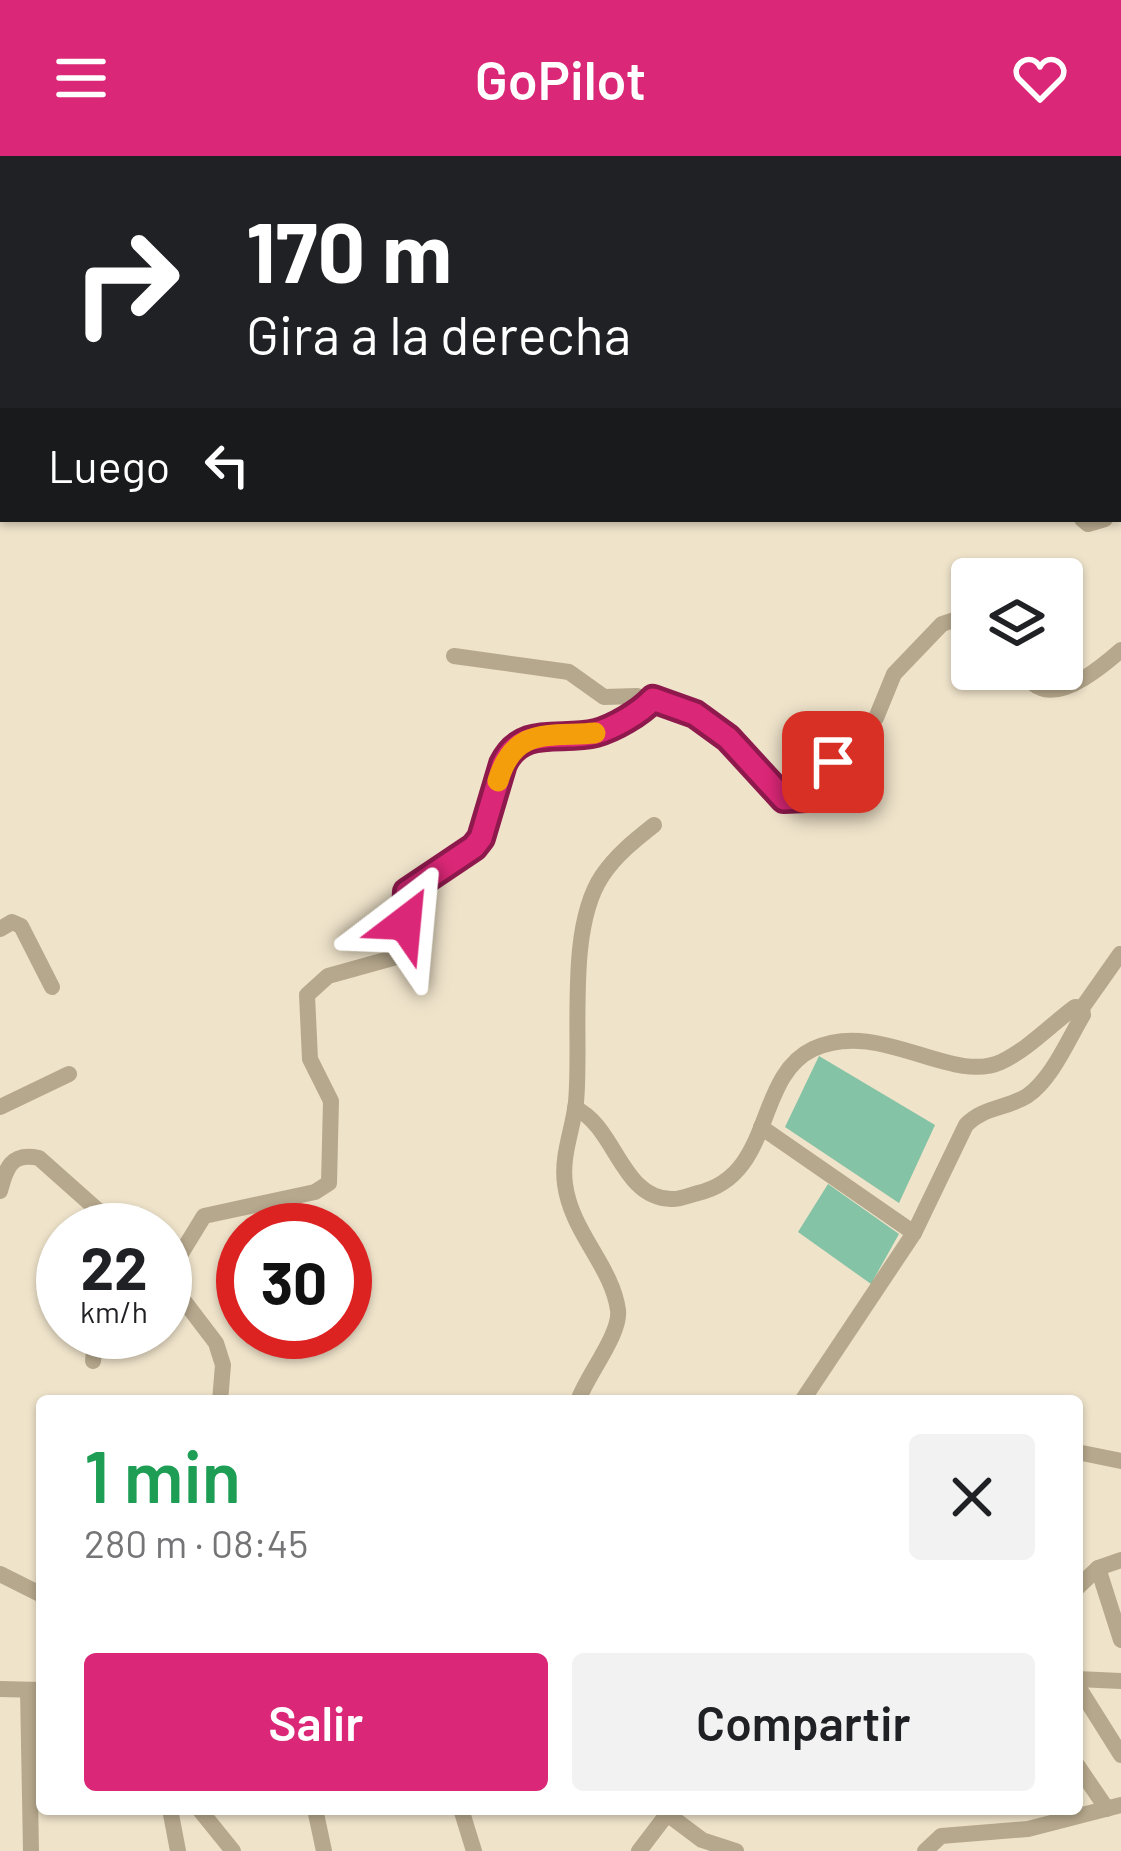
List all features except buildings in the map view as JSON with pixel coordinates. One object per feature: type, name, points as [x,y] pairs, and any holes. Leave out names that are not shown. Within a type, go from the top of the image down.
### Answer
[{"type":"street","points":[[454,656],[569,672],[604,697],[653,699],[695,714],[743,752],[778,795],[802,800],[876,718],[892,677],[941,624],[951,620]]},
{"type":"street","points":[[1083,675],[1121,650]]},
{"type":"street","points":[[192,1235],[204,1216],[316,1192],[329,1183],[332,1101],[310,1059],[307,994],[328,976],[400,956],[407,943],[407,892],[481,838],[507,755],[525,741],[552,733],[595,733],[645,708],[653,699]]},
{"type":"street","points":[[580,1395],[587,1375],[615,1334],[618,1312],[610,1287],[575,1225],[564,1182],[566,1140],[575,1108],[584,931],[599,880],[621,852],[654,824]]},
{"type":"street","points":[[0,929],[12,922],[22,926],[52,987]]},
{"type":"street","points":[[806,1395],[914,1233],[966,1125],[978,1112],[1026,1097],[1040,1085],[1084,1015],[1082,1007],[1120,954]]},
{"type":"street","points":[[575,1108],[590,1114],[601,1127],[646,1193],[672,1200],[713,1190],[739,1173],[789,1065],[810,1050],[864,1038],[958,1063],[1000,1063],[1075,1007],[1082,1007]]},
{"type":"street","points":[[0,1107],[69,1074]]},
{"type":"street","points":[[761,1126],[914,1233]]},
{"type":"street","points":[[0,1191],[4,1162],[39,1158],[87,1203]]},
{"type":"street","points":[[192,1311],[216,1343],[223,1365],[220,1395]]},
{"type":"street","points":[[1083,1453],[1121,1462]]},
{"type":"street","points":[[1083,1582],[1098,1568],[1121,1560]]},
{"type":"street","points":[[1098,1568],[1121,1640]]},
{"type":"street","points":[[0,1574],[36,1591]]},
{"type":"street","points":[[1083,1682],[1121,1681]]},
{"type":"street","points":[[0,1689],[35,1690],[31,1851]]},
{"type":"street","points":[[1083,1692],[1121,1755]]},
{"type":"street","points":[[1083,1772],[1114,1807],[1083,1815]]},
{"type":"street","points":[[171,1815],[178,1851]]},
{"type":"street","points":[[204,1815],[233,1851]]},
{"type":"street","points":[[316,1815],[324,1851]]},
{"type":"street","points":[[463,1815],[474,1851]]},
{"type":"street","points":[[639,1851],[666,1815]]},
{"type":"street","points":[[674,1815],[702,1840],[736,1851]]},
{"type":"street","points":[[925,1851],[941,1836],[1028,1829],[1083,1815]]},
{"type":"green space","points":[[819,1056],[935,1125],[899,1203],[785,1127]]},
{"type":"green space","points":[[828,1184],[899,1234],[871,1284],[798,1232]]},
{"type":"slow traffic","points":[[498,781],[507,755],[525,741],[552,733],[595,733]]},
{"type":"route","points":[[405,923],[407,892],[481,838],[507,755],[525,741],[552,733],[595,733],[645,708],[653,699],[695,714],[728,738],[784,799],[807,798],[833,762]]}]
